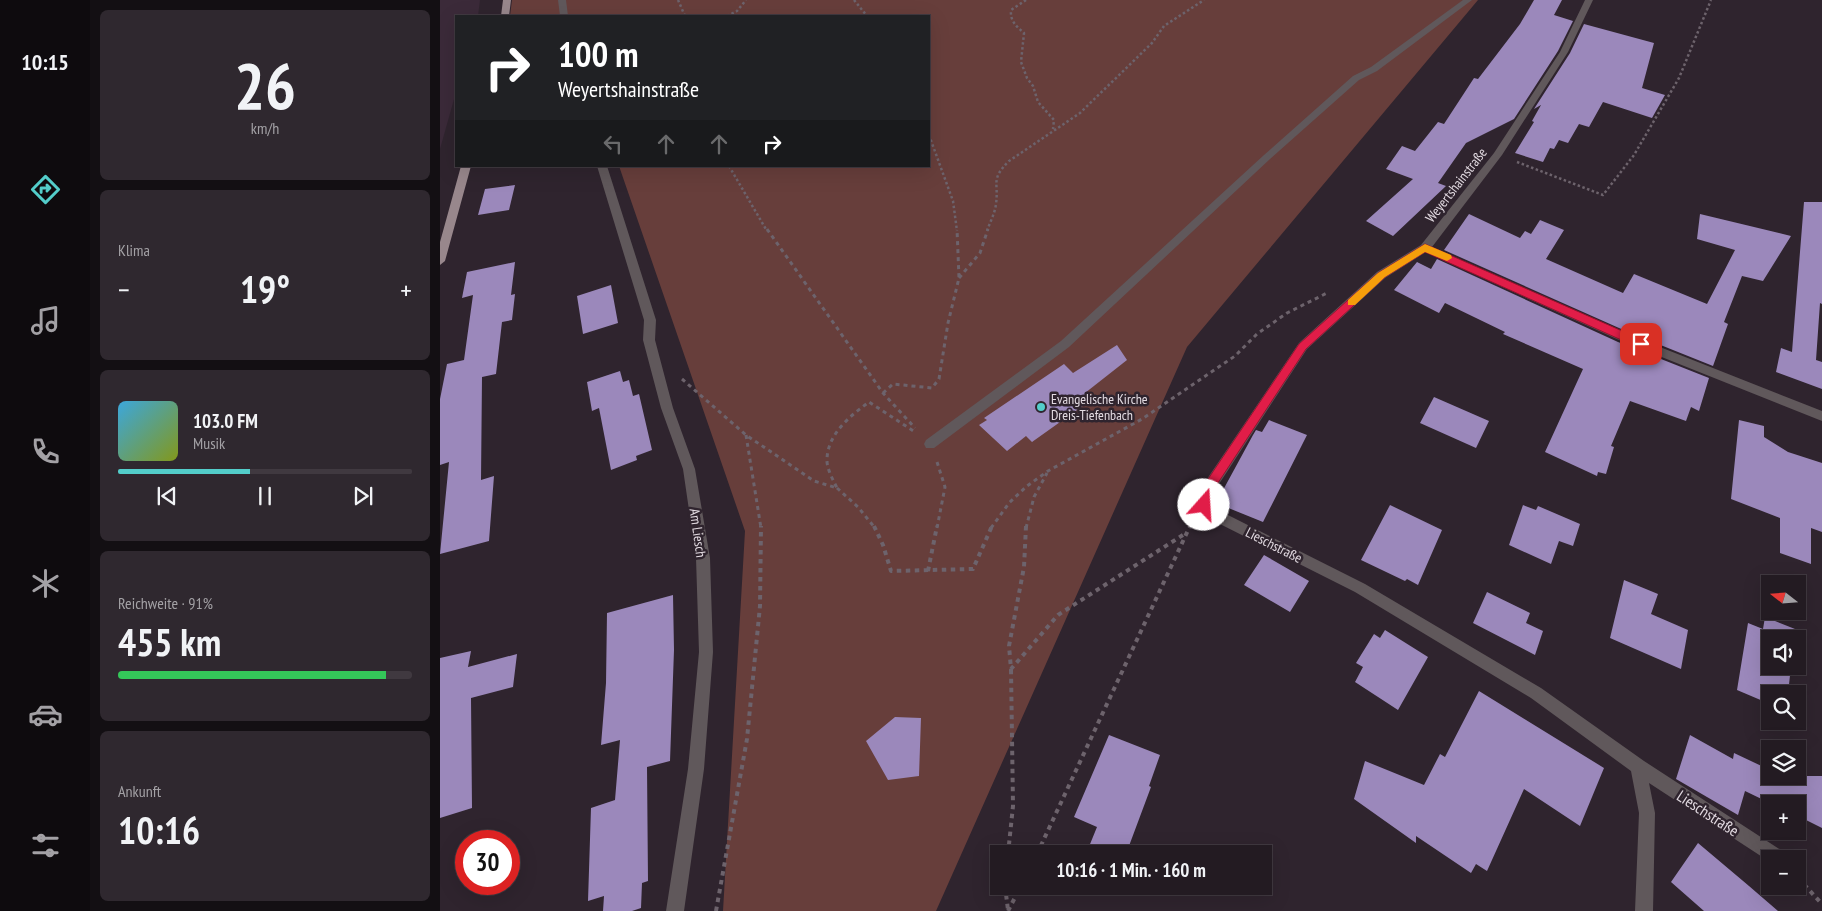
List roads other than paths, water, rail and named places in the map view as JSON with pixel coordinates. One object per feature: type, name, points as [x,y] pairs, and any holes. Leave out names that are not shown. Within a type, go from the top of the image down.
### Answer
[{"type":"main road","points":[[505,15],[508,0]]},
{"type":"main road","points":[[440,261],[466,167]]},
{"type":"street","points":[[562,0],[564,15]]},
{"type":"street","points":[[930,444],[1064,344],[1356,78],[1374,69],[1468,0]]},
{"type":"street","name":"Weyertshainstraße","points":[[1425,248],[1498,154],[1564,52],[1589,0]]},
{"type":"street","name":"Am Liesch","points":[[602,167],[650,320],[649,340],[668,408],[689,469],[703,558],[705,662],[696,769],[675,911]]},
{"type":"street","points":[[1425,248],[1623,337],[1822,416]]},
{"type":"street","name":"Lieschstraße","points":[[1425,248],[1381,275],[1303,346],[1212,482],[1205,495],[1204,505],[1217,516],[1360,588],[1536,693],[1638,767],[1766,850]]},
{"type":"street","points":[[1638,767],[1647,813],[1644,911]]},
{"type":"place","name":"Evangelische Kirche Dreis-Tiefenbach","points":[[1041,407]]}]
